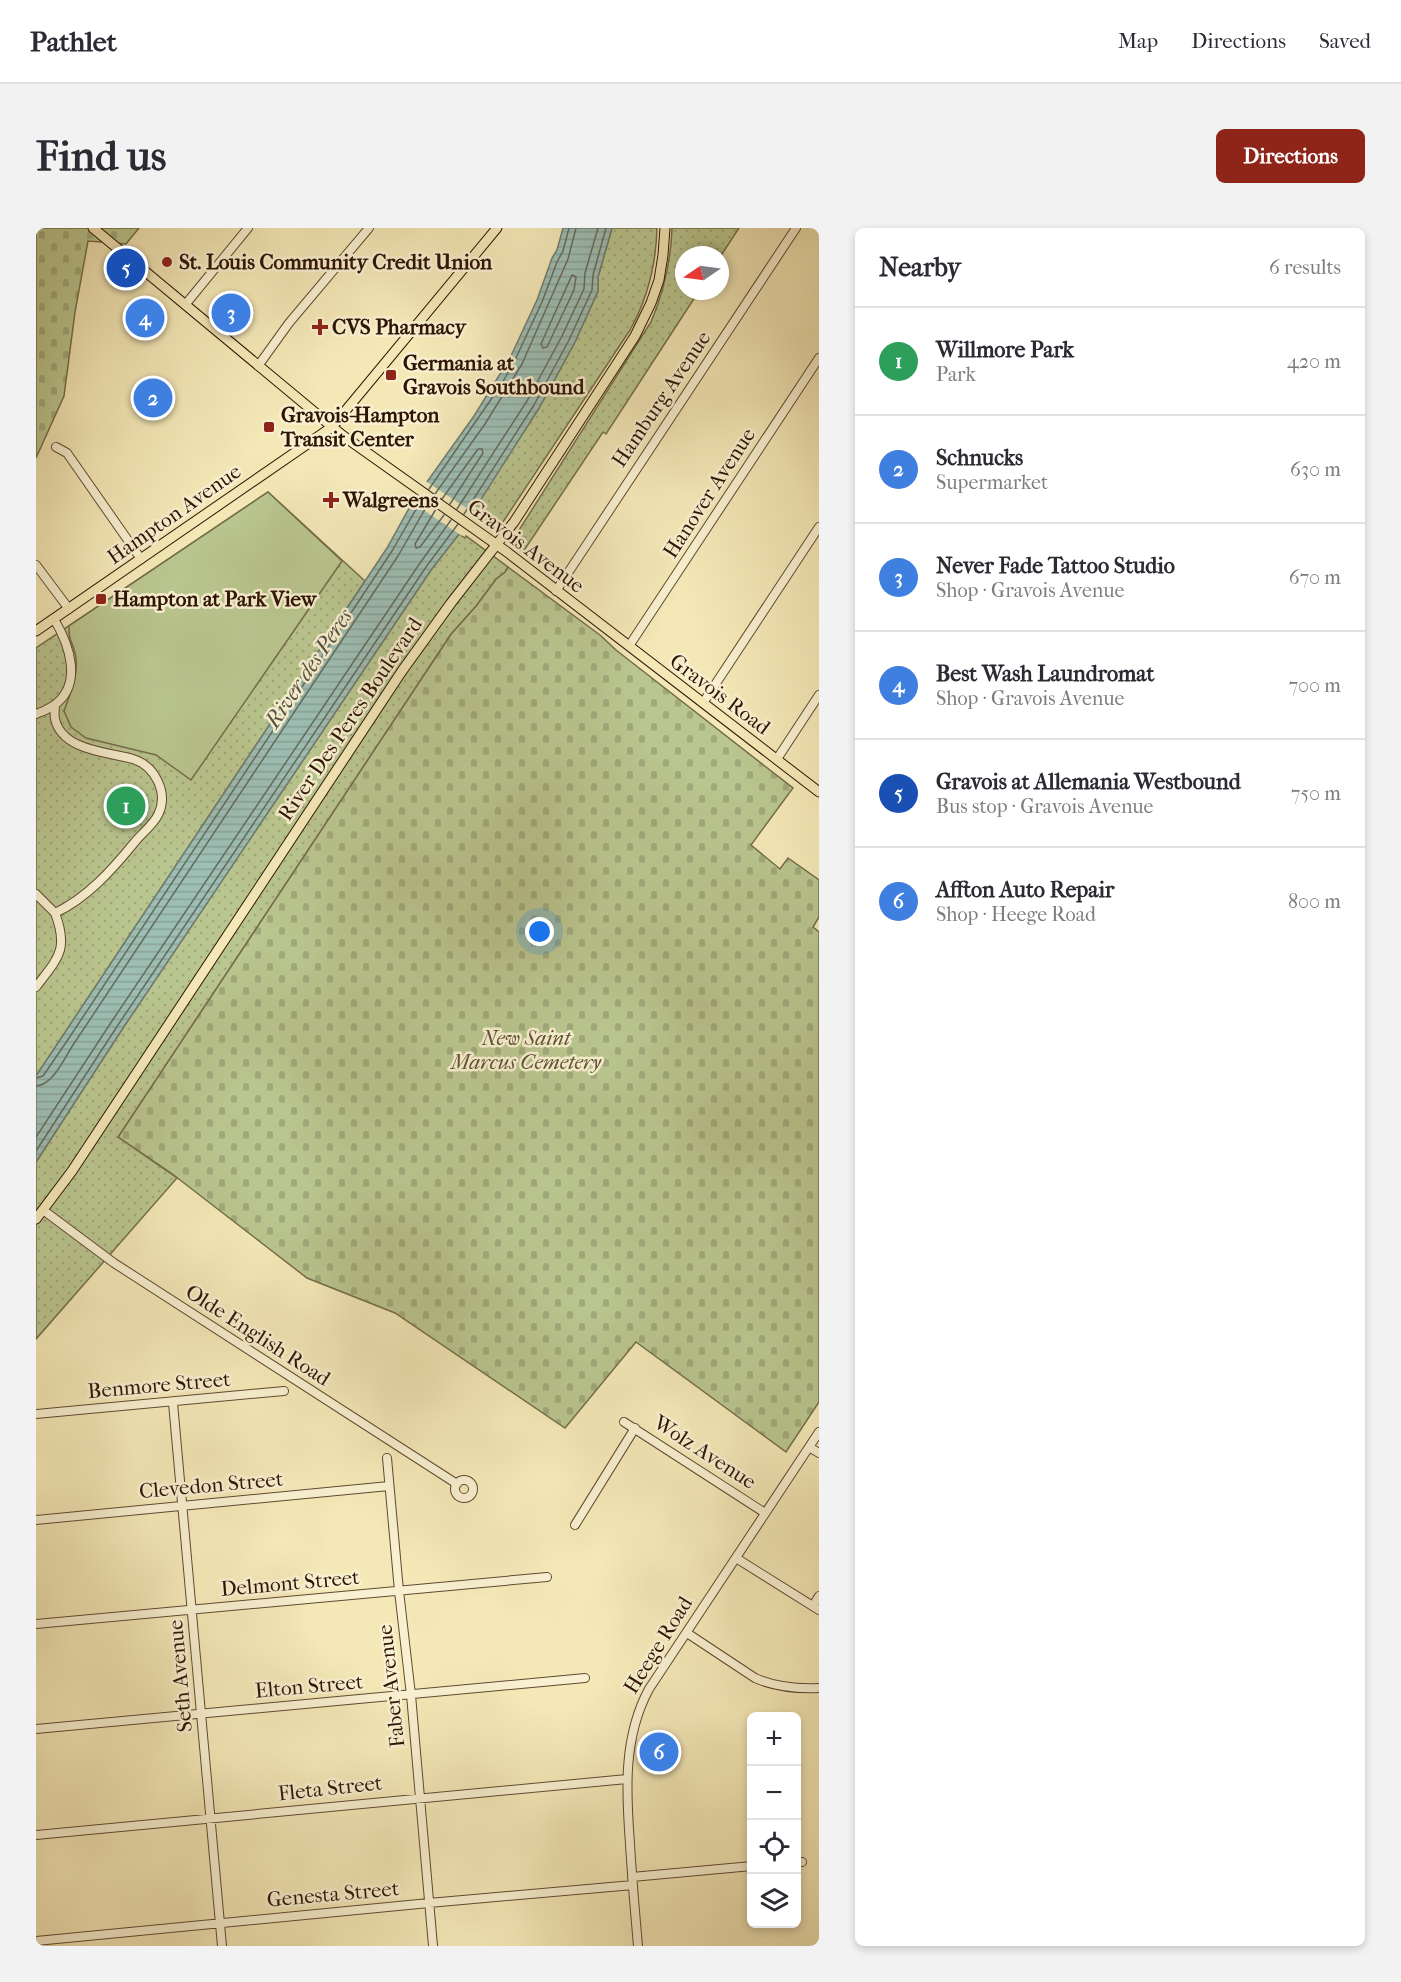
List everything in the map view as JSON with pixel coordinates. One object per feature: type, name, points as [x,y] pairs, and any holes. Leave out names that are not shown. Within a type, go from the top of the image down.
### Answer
[{"type":"main road","name":"Gravois Avenue","points":[[93,228],[332,427],[497,546],[600,624]]},
{"type":"main road","name":"Hampton Avenue","points":[[36,631],[332,427],[497,228]]},
{"type":"main road","name":"River Des Peres Boulevard","points":[[36,1219],[76,1165],[402,671],[526,505],[641,326],[659,279],[665,228]]},
{"type":"main road","name":"Gravois Road","points":[[600,624],[819,792]]},
{"type":"street","points":[[185,305],[248,228]]},
{"type":"street","points":[[258,366],[290,323],[369,228]]},
{"type":"street","name":"Hamburg Avenue","points":[[556,591],[796,228]]},
{"type":"street","name":"Hanover Avenue","points":[[628,646],[819,358]]},
{"type":"street","points":[[56,447],[67,453],[141,559]]},
{"type":"street","points":[[703,703],[819,527]]},
{"type":"street","points":[[36,565],[69,609]]},
{"type":"street","points":[[36,714],[55,705],[69,687],[72,670],[70,653],[54,619]]},
{"type":"street","points":[[777,759],[819,695]]},
{"type":"street","points":[[55,705],[55,720],[65,735],[83,747],[145,764],[154,773],[162,799],[158,815],[102,880],[64,909],[55,913]]},
{"type":"street","points":[[36,894],[55,913],[62,931],[61,949],[53,965],[36,987]]},
{"type":"street","name":"Olde English Road","points":[[43,1210],[114,1263],[457,1484]]},
{"type":"street","name":"Benmore Street","points":[[36,1414],[284,1391]]},
{"type":"street","name":"Seth Avenue","points":[[172,1403],[222,1946]]},
{"type":"street","name":"Wolz Avenue","points":[[624,1422],[765,1513]]},
{"type":"street","points":[[575,1525],[635,1428]]},
{"type":"street","name":"Heege Road","points":[[638,1946],[627,1779],[632,1733],[638,1710],[649,1689],[819,1432]]},
{"type":"street","points":[[809,1447],[819,1453]]},
{"type":"street","name":"Faber Avenue","points":[[387,1458],[433,1946]]},
{"type":"street","name":"Clevedon Street","points":[[36,1520],[389,1486]]},
{"type":"street","points":[[736,1558],[816,1608],[819,1596]]},
{"type":"street","name":"Delmont Street","points":[[36,1624],[547,1577]]},
{"type":"street","points":[[687,1633],[755,1678],[767,1683],[801,1689],[819,1688]]},
{"type":"street","name":"Elton Street","points":[[36,1729],[585,1678]]},
{"type":"street","name":"Fleta Street","points":[[36,1835],[627,1779]]},
{"type":"street","name":"Genesta Street","points":[[36,1941],[429,1903],[747,1867]]},
{"type":"green space","points":[[36,228],[139,228],[126,244],[88,241],[75,312],[64,396],[36,458]]},
{"type":"green space","points":[[612,228],[657,228],[653,268],[642,306],[630,330],[499,528],[492,528],[472,512],[539,408],[575,342],[598,291],[598,277]]},
{"type":"green space","points":[[672,228],[739,228],[727,246],[675,246],[675,300],[693,300],[606,434],[603,432],[523,552],[514,545],[514,538],[651,322],[660,299],[670,253]]},
{"type":"green space","points":[[268,492],[365,581],[36,1076],[36,648]]},
{"type":"green space","points":[[268,492],[342,561],[191,780],[156,755],[86,738],[71,727],[64,711],[70,696],[76,664],[69,626]]},
{"type":"green space","points":[[459,534],[465,538],[466,536],[508,567],[451,634],[118,1137],[177,1178],[36,1339],[36,1162],[123,1028],[431,570]]},
{"type":"green space","name":"New Saint Marcus Cemetery","points":[[508,567],[600,635],[616,650],[793,788],[751,845],[780,869],[788,858],[819,880],[819,917],[813,927],[819,932],[819,1402],[786,1452],[636,1342],[565,1428],[395,1313],[307,1278],[171,1173],[118,1137],[451,634]]},
{"type":"water","name":"River des Peres","points":[[563,228],[612,228],[598,277],[598,291],[575,342],[539,408],[459,534],[431,570],[123,1028],[36,1162],[36,1076],[387,548],[412,503],[474,416],[510,358],[537,300],[557,250]]},
{"type":"pier","points":[[424,480],[474,513],[462,536],[410,501]]},
{"type":"place","name":"St. Louis Community Credit Union","points":[[167,262]]},
{"type":"place","name":"Gravois at Allemania Westbound","points":[[126,268]]},
{"type":"place","name":"Never Fade Tattoo Studio","points":[[231,313]]},
{"type":"place","name":"Best Wash Laundromat","points":[[145,318]]},
{"type":"place","name":"CVS Pharmacy","points":[[320,327]]},
{"type":"place","name":"Germania at Gravois Southbound","points":[[391,375]]},
{"type":"place","name":"Schnucks","points":[[153,398]]},
{"type":"place","name":"Gravois-Hampton Transit Center","points":[[269,427]]},
{"type":"place","name":"Walgreens","points":[[331,500]]},
{"type":"place","name":"Hampton at Park View","points":[[101,599]]},
{"type":"place","name":"Willmore Park","points":[[126,806]]},
{"type":"place","name":"Affton Auto Repair","points":[[659,1752]]}]
